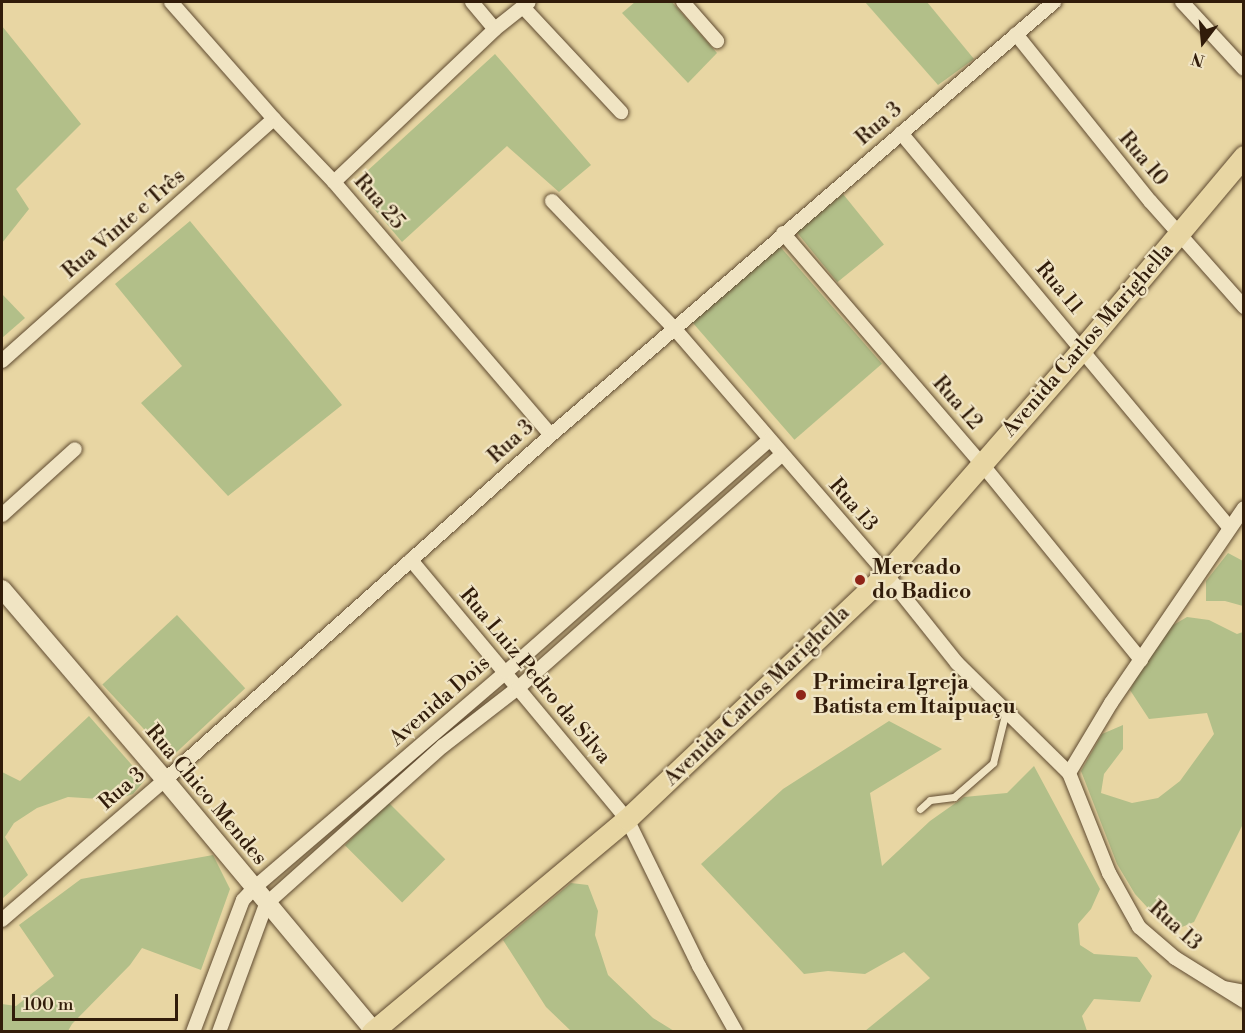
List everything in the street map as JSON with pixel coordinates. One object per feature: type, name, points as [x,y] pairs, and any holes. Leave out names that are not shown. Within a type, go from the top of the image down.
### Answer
[{"type":"main road","name":"Avenida Carlos Marighella","points":[[373,1031],[627,819],[886,574],[1082,349],[1244,156]]},
{"type":"main road","name":"Rua Chico Mendes","points":[[2,592],[165,780],[373,1031]]},
{"type":"street","name":"Rua 25","points":[[171,2],[274,119],[334,182],[551,435]]},
{"type":"street","points":[[472,2],[495,29]]},
{"type":"street","points":[[683,2],[717,40]]},
{"type":"street","name":"Rua 3","points":[[2,920],[165,780],[551,435],[1054,2]]},
{"type":"street","points":[[1182,2],[1244,69]]},
{"type":"street","points":[[334,182],[495,29],[526,4],[621,112]]},
{"type":"street","name":"Rua 10","points":[[1016,34],[1179,234],[1244,307]]},
{"type":"street","name":"Rua Vinte e Três","points":[[2,361],[274,119]]},
{"type":"street","name":"Rua 11","points":[[901,133],[1229,527]]},
{"type":"street","name":"Rua 13","points":[[552,201],[674,328],[886,574],[957,663],[1069,773],[1109,873],[1139,927],[1175,958],[1210,982],[1244,1001]]},
{"type":"street","name":"Rua 12","points":[[783,233],[981,463],[1141,660]]},
{"type":"street","name":"Avenida Dois","points":[[193,1032],[243,900],[254,888],[506,672],[769,440]]},
{"type":"street","points":[[2,515],[75,449]]},
{"type":"street","name":"Avenida Dois","points":[[219,1032],[266,904],[443,746],[519,687],[782,455]]},
{"type":"street","points":[[1069,773],[1111,703],[1244,508]]},
{"type":"street","name":"Rua Luiz Pedro da Silva","points":[[411,560],[627,819],[699,966],[736,1032]]},
{"type":"lane","points":[[920,808],[930,800],[954,797],[993,763],[1006,711]]},
{"type":"lane","points":[[1210,982],[1244,988]]},
{"type":"green space","points":[[635,2],[672,2],[717,53],[688,83],[622,13]]},
{"type":"green space","points":[[865,2],[927,2],[974,59],[938,85]]},
{"type":"green space","points":[[2,26],[81,124],[16,189],[29,209],[2,243]]},
{"type":"green space","points":[[495,54],[591,165],[559,192],[507,146],[402,242],[353,184]]},
{"type":"green space","points":[[843,194],[884,245],[837,282],[796,232]]},
{"type":"green space","points":[[190,221],[342,405],[228,496],[141,403],[182,366],[115,284]]},
{"type":"green space","points":[[777,243],[882,364],[794,440],[689,319]]},
{"type":"green space","points":[[2,294],[25,318],[2,338]]},
{"type":"green space","points":[[1228,553],[1243,561],[1243,606],[1225,601],[1206,601],[1206,581]]},
{"type":"green space","points":[[177,615],[245,688],[171,758],[102,685]]},
{"type":"green space","points":[[1187,617],[1209,620],[1237,634],[1243,632],[1243,824],[1194,922],[1170,932],[1135,894],[1117,864],[1081,771],[1102,734],[1123,725],[1123,749],[1104,774],[1101,793],[1132,803],[1158,798],[1180,781],[1214,734],[1207,713],[1149,719],[1130,690],[1158,634]]},
{"type":"green space","points":[[89,716],[145,780],[133,794],[115,800],[68,797],[37,808],[14,823],[5,837],[28,875],[2,899],[2,772],[20,781]]},
{"type":"green space","points":[[889,721],[942,749],[870,793],[882,866],[930,821],[964,797],[1007,793],[1034,766],[1100,889],[1091,909],[1078,924],[1080,945],[1094,954],[1137,957],[1152,976],[1140,1002],[1094,999],[1082,1016],[1087,1031],[865,1031],[930,978],[904,952],[865,974],[828,971],[804,974],[701,864],[783,789]]},
{"type":"green space","points":[[388,802],[445,859],[402,902],[345,845]]},
{"type":"green space","points":[[213,855],[230,889],[201,970],[142,948],[130,965],[72,1024],[68,1031],[2,1031],[2,1004],[16,1006],[54,976],[19,925],[81,879]]},
{"type":"green space","points":[[571,883],[588,885],[598,911],[595,935],[608,975],[653,1018],[674,1031],[571,1031],[546,1007],[503,940]]},
{"type":"place","name":"Mercado do Badico","points":[[860,580]]},
{"type":"place","name":"Primeira Igreja Batista em Itaipuaçu","points":[[801,695]]}]
